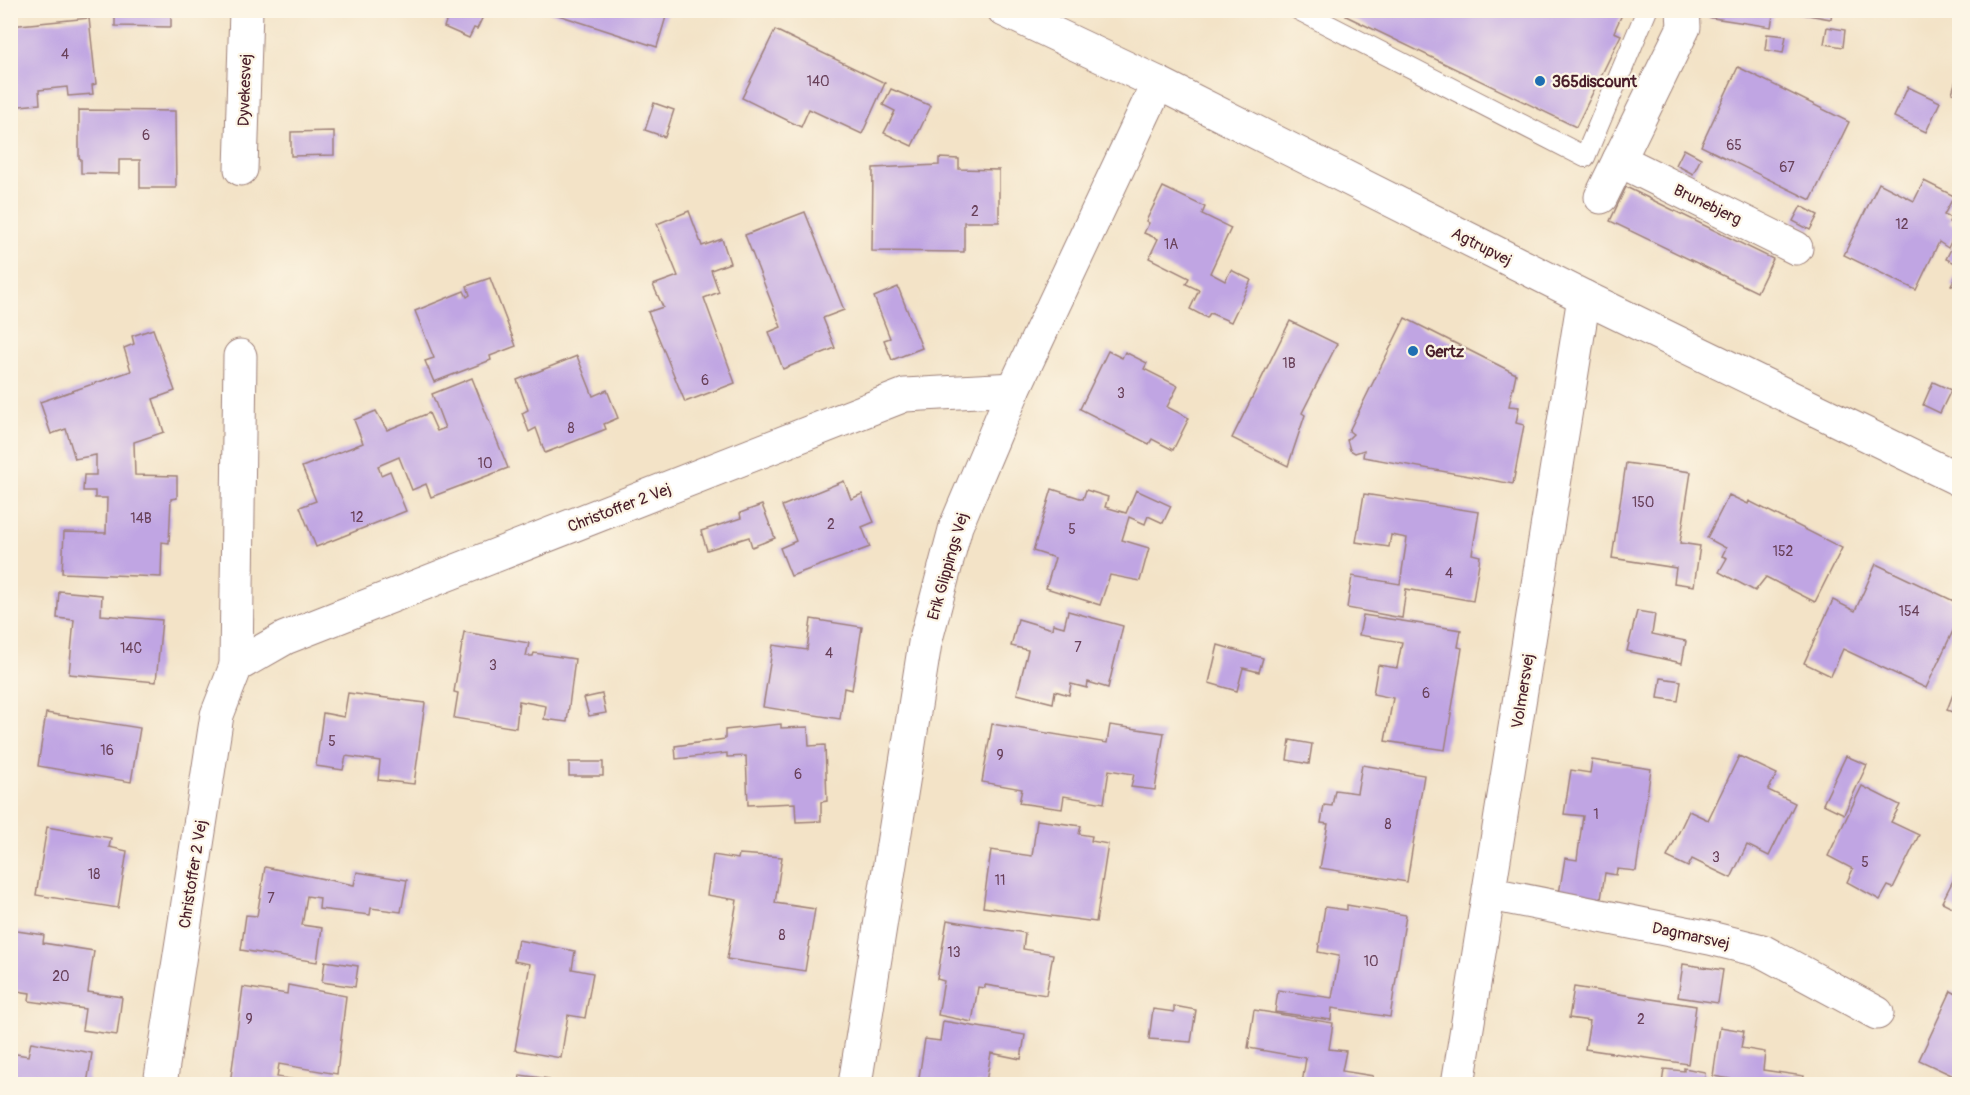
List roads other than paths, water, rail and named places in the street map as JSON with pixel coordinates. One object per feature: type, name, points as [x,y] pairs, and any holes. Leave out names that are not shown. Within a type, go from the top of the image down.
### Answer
[{"type":"street","name":"Dyvekesvej","points":[[241,169],[246,10]]},
{"type":"street","points":[[1601,197],[1684,27],[1683,10]]},
{"type":"street","name":"Agtrupvej","points":[[1026,15],[1584,297],[1959,480]]},
{"type":"street","name":"Erik Glippings Vej","points":[[855,1084],[925,643],[956,526],[1014,389],[1158,83]]},
{"type":"street","name":"Brunebjerg","points":[[1619,160],[1796,248]]},
{"type":"street","name":"Volmersvej","points":[[1458,1084],[1491,894],[1584,297]]},
{"type":"street","name":"Christoffer 2 Vej","points":[[160,1084],[217,715],[236,666],[240,356]]},
{"type":"street","name":"Christoffer 2 Vej","points":[[236,666],[285,638],[905,394],[1014,389]]},
{"type":"street","name":"Dagmarsvej","points":[[1491,894],[1710,938],[1762,951],[1877,1012]]},
{"type":"lane","points":[[1299,10],[1585,157],[1647,10]]},
{"type":"place","name":"365discount","points":[[1540,81]]},
{"type":"place","name":"Gertz","points":[[1413,351]]}]
